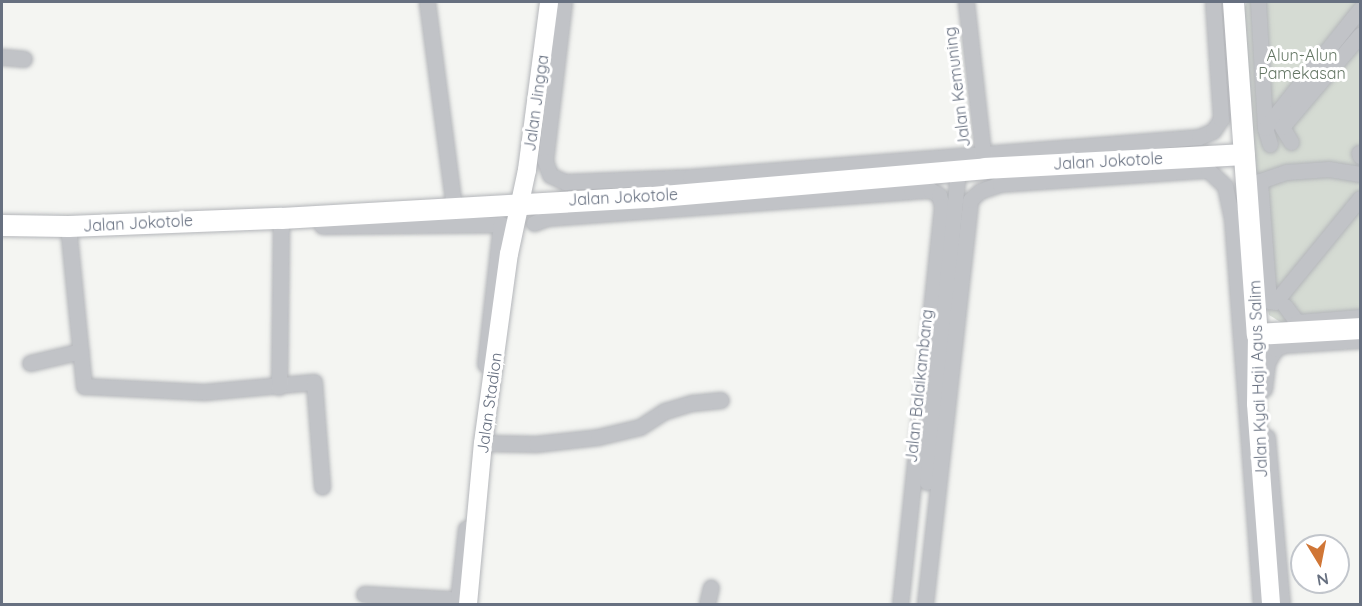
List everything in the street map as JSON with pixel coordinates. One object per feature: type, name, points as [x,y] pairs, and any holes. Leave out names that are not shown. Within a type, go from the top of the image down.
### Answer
[{"type":"highway","name":"Jalan Kyai Haji Agus Salim","points":[[1233,2],[1257,334]]},
{"type":"highway","name":"Jalan Jokotole","points":[[2,225],[69,230],[281,223],[481,205],[662,196],[958,170],[981,159],[1244,154]]},
{"type":"highway","points":[[1257,334],[1360,328]]},
{"type":"main road","name":"Jalan Jingga","points":[[513,204],[549,2]]},
{"type":"main road","name":"Jalan Stadion","points":[[465,601],[513,204]]},
{"type":"main road","name":"Jalan Kyai Haji Agus Salim","points":[[1257,334],[1256,404],[1271,604]]},
{"type":"street","points":[[427,2],[454,207]]},
{"type":"street","points":[[564,2],[545,161],[549,175],[565,182],[690,177],[981,159],[1188,138],[1213,131],[1221,119],[1212,2]]},
{"type":"street","points":[[957,2],[981,159]]},
{"type":"street","name":"Jalan Kemuning","points":[[966,2],[981,159]]},
{"type":"street","points":[[1258,2],[1265,128],[1270,144]]},
{"type":"street","points":[[1265,128],[1360,9]]},
{"type":"street","points":[[1291,142],[1282,133],[1282,127],[1360,35]]},
{"type":"street","points":[[2,57],[24,60]]},
{"type":"street","points":[[1360,174],[1329,169],[1286,172],[1260,181],[1269,301],[1275,302],[1360,198]]},
{"type":"street","name":"Jalan Balaikambang","points":[[915,604],[958,170]]},
{"type":"street","points":[[925,604],[970,200],[980,190],[1000,184],[1208,170],[1225,186],[1232,219],[1261,604]]},
{"type":"street","points":[[534,223],[547,218],[911,191],[930,190],[939,195],[942,206],[900,604]]},
{"type":"street","points":[[279,387],[281,223],[501,224],[465,601],[364,594]]},
{"type":"street","points":[[2,236],[69,230],[81,372],[87,389],[204,392],[279,387],[309,380],[316,384],[322,486]]},
{"type":"street","points":[[1285,306],[1297,322],[1360,317]]},
{"type":"street","points":[[1282,604],[1264,388],[1267,363],[1275,350],[1284,345],[1360,340]]},
{"type":"street","points":[[30,363],[81,351]]},
{"type":"street","points":[[483,443],[536,444],[598,437],[640,427],[665,411],[692,403],[721,400]]},
{"type":"street","points":[[707,604],[711,586]]},
{"type":"green space","name":"Alun-Alun Pamekasan","points":[[1247,2],[1360,2],[1360,325],[1290,328],[1269,315],[1255,244],[1243,11]]}]
